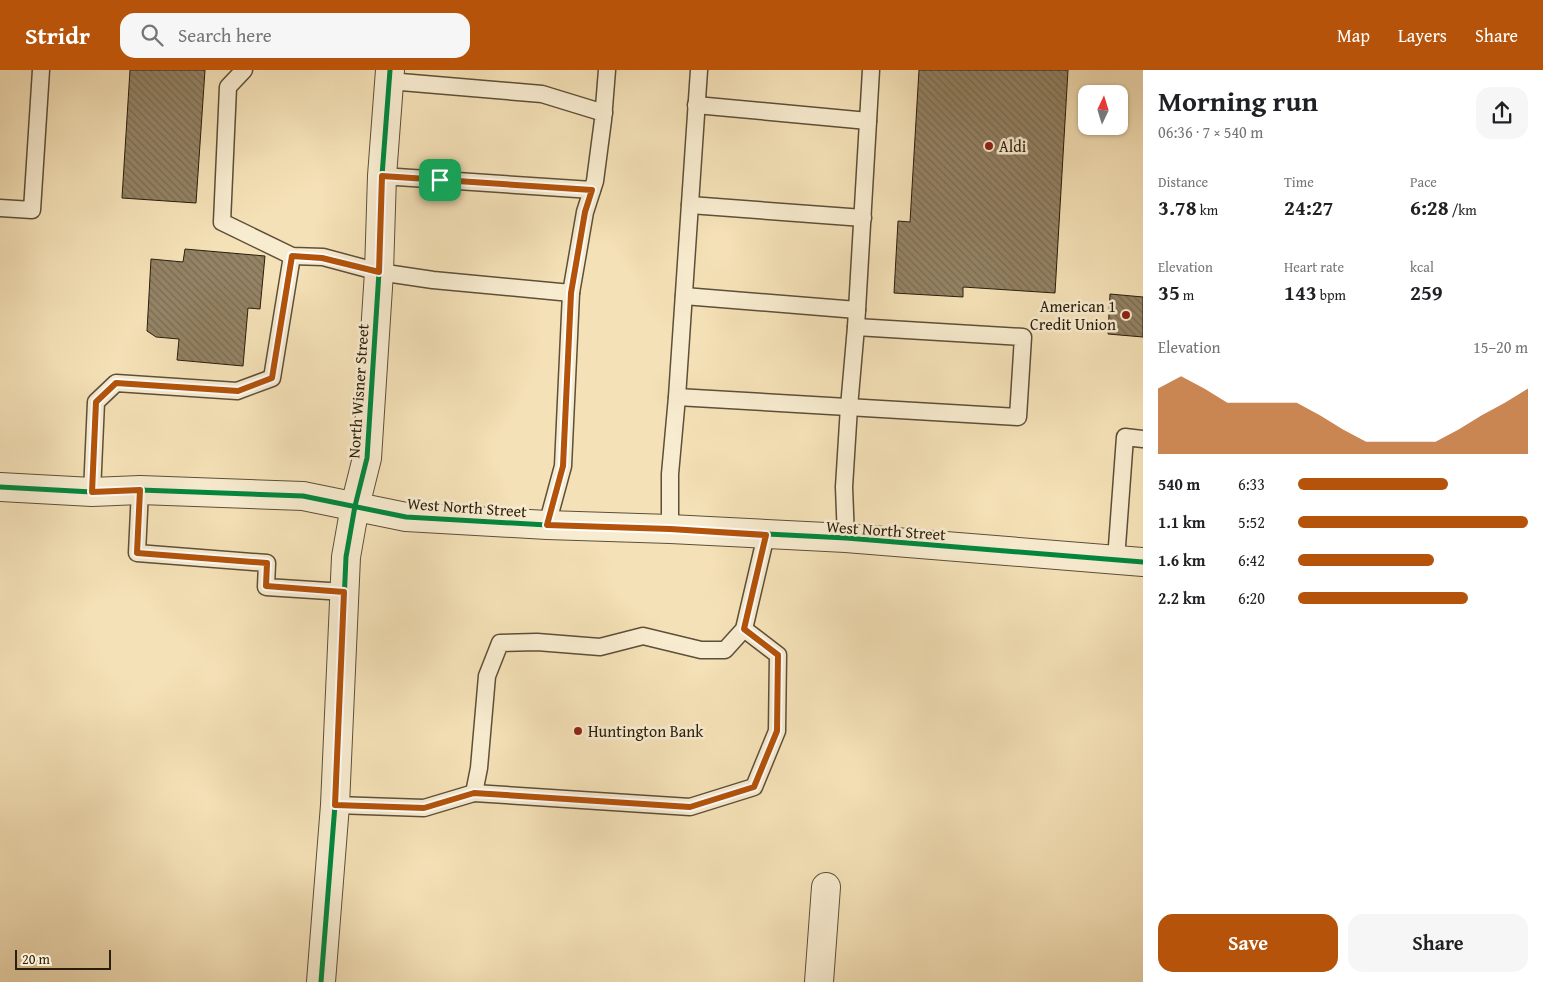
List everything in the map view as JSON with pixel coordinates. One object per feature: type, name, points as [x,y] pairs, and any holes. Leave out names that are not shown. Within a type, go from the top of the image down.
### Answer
[{"type":"street","name":"North Wisner Street","points":[[321,982],[335,805],[346,557],[355,506],[367,458],[379,272],[387,73]]},
{"type":"street","name":"West North Street","points":[[0,487],[92,492],[140,490],[303,496],[406,517],[846,538],[1143,562]]},
{"type":"street","points":[[819,982],[826,886]]},
{"type":"lane","points":[[0,208],[32,210],[41,70]]},
{"type":"lane","points":[[244,70],[228,86],[222,222],[292,256],[322,258],[379,272],[433,280],[571,293]]},
{"type":"lane","points":[[547,525],[563,466],[571,293],[585,212],[596,180],[607,70]]},
{"type":"lane","points":[[670,529],[670,474],[678,397],[699,70]]},
{"type":"lane","points":[[846,538],[844,487],[872,70]]},
{"type":"lane","points":[[387,73],[542,94],[604,113]]},
{"type":"lane","points":[[696,105],[868,121]]},
{"type":"lane","points":[[382,176],[592,190]]},
{"type":"lane","points":[[690,205],[863,218]]},
{"type":"lane","points":[[92,492],[96,402],[116,383],[238,391],[272,378],[292,256]]},
{"type":"lane","points":[[684,296],[857,310]]},
{"type":"lane","points":[[678,397],[1018,417],[1022,337],[856,327]]},
{"type":"lane","points":[[1116,560],[1124,437],[1143,439]]},
{"type":"lane","points":[[140,490],[137,553],[267,563],[266,586],[344,592]]},
{"type":"lane","points":[[474,793],[479,768],[487,676],[500,643],[537,642],[600,647],[642,636],[701,650],[725,650],[744,629],[766,535]]},
{"type":"lane","points":[[335,805],[424,808],[474,793],[690,807],[754,787],[777,731],[778,655],[744,629]]},
{"type":"building","points":[[130,70],[205,70],[196,203],[122,198]]},
{"type":"building","name":"Aldi","points":[[919,70],[1068,70],[1055,293],[963,287],[963,297],[894,293],[898,221],[910,222]]},
{"type":"building","points":[[185,249],[265,256],[260,309],[248,308],[243,366],[177,360],[179,339],[156,337],[147,331],[151,259],[183,262]]},
{"type":"building","name":"American 1 Credit Union","points":[[1110,294],[1143,297],[1143,337],[1108,334]]},
{"type":"cycle path","points":[[321,982],[335,805],[346,557],[355,506],[367,458],[379,272],[382,176],[390,70]]},
{"type":"cycle path","points":[[0,487],[92,492],[140,490],[303,496],[406,517],[846,538],[1143,562]]},
{"type":"place","name":"Aldi","points":[[989,146]]},
{"type":"place","name":"American 1 Credit Union","points":[[1126,315]]},
{"type":"place","name":"Huntington Bank","points":[[578,731]]},
{"type":"route","points":[[382,176],[440,180],[592,190],[585,212],[571,293],[563,466],[547,525],[670,529],[766,535],[744,629],[778,655],[777,731],[754,787],[690,807],[474,793],[424,808],[335,805],[344,592],[266,586],[267,563],[137,553],[140,490],[92,492],[96,402],[116,383],[238,391],[272,378],[292,256],[322,258],[379,272],[382,176]]}]
